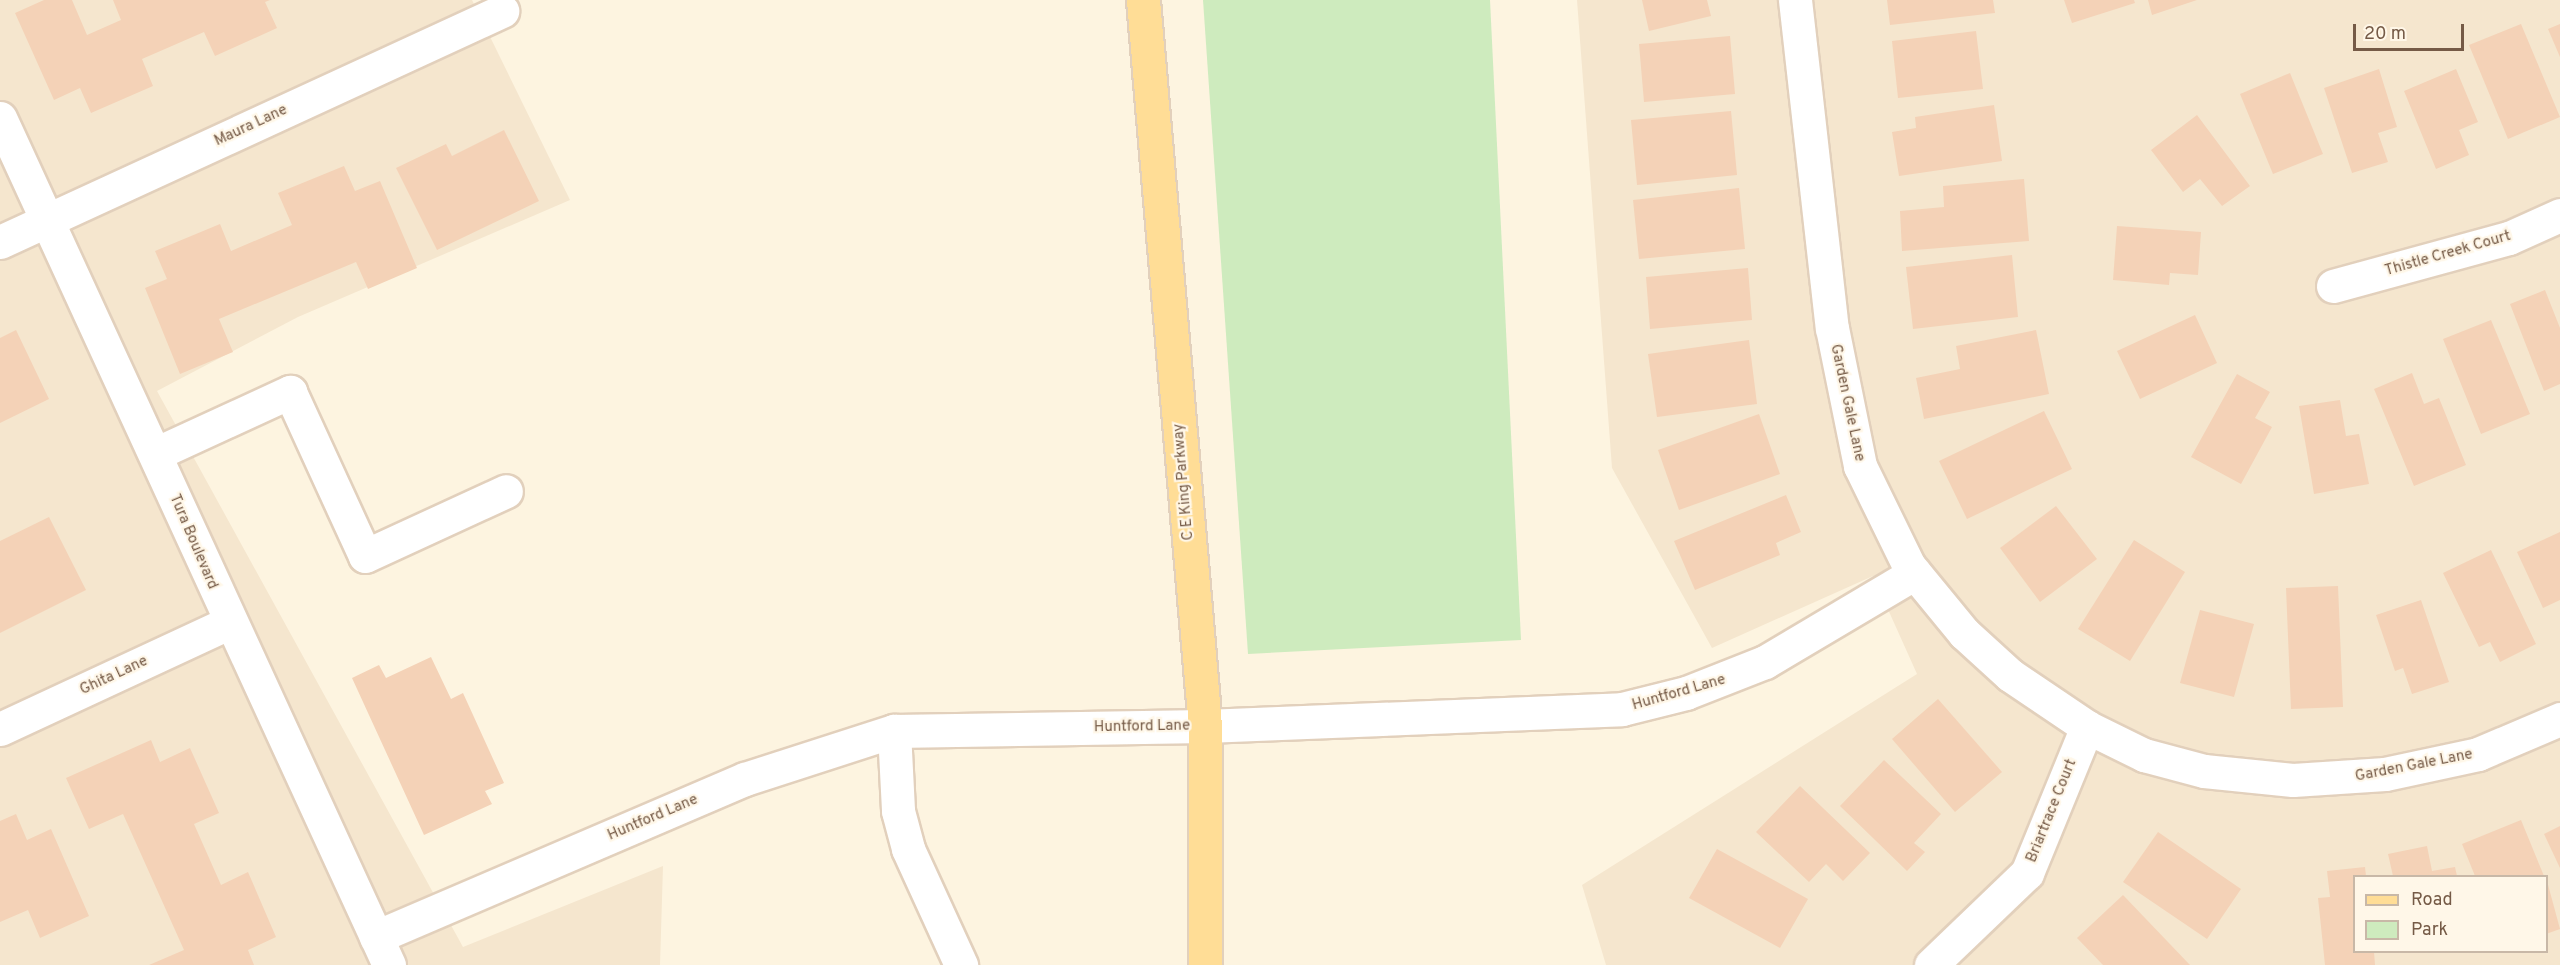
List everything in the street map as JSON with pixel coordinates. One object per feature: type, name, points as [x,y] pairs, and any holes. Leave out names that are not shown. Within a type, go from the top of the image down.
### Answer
[{"type":"main road","name":"C E King Parkway","points":[[1143,0],[1205,726],[1205,965]]},
{"type":"street","name":"Garden Gale Lane","points":[[1795,0],[1846,412],[1869,492],[1915,573],[1964,633],[2010,675],[2086,726],[2144,754],[2204,771],[2324,780],[2447,762],[2560,719]]},
{"type":"street","name":"Maura Lane","points":[[0,242],[502,10]]},
{"type":"street","name":"Tura Boulevard","points":[[0,118],[155,454],[228,623],[382,951]]},
{"type":"street","name":"Thistle Creek Court","points":[[2333,286],[2508,238],[2560,215]]},
{"type":"street","points":[[155,454],[290,392],[365,556],[506,491]]},
{"type":"street","name":"Huntford Lane","points":[[382,951],[745,779],[894,731],[1205,726],[1573,714],[1656,703],[1765,662],[1915,573]]},
{"type":"street","name":"Ghita Lane","points":[[0,729],[228,623]]},
{"type":"street","name":"Briartrace Court","points":[[1931,965],[2027,873],[2086,726]]},
{"type":"street","points":[[894,731],[898,811],[908,849],[961,965]]},
{"type":"shaded area","points":[[0,0],[472,0],[570,200],[298,317],[157,391],[463,947],[663,866],[660,965],[0,965]]},
{"type":"shaded area","points":[[1577,0],[2560,0],[2560,965],[1606,965],[1582,885],[1917,674],[1873,576],[1712,648],[1612,468]]},
{"type":"green space","points":[[1203,0],[1490,0],[1521,640],[1248,654]]},
{"type":"building","points":[[44,0],[72,0],[87,35],[121,20],[113,0],[270,0],[265,2],[277,28],[215,56],[204,32],[142,59],[153,86],[91,113],[80,88],[54,100],[15,13]]},
{"type":"building","points":[[1642,0],[1707,0],[1711,16],[1649,31]]},
{"type":"building","points":[[1887,0],[1993,0],[1995,13],[1890,25]]},
{"type":"building","points":[[2064,0],[2134,0],[2135,3],[2072,23]]},
{"type":"building","points":[[2148,0],[2197,0],[2152,15]]},
{"type":"building","points":[[2521,24],[2560,117],[2508,139],[2469,45]]},
{"type":"building","points":[[2560,24],[2560,57],[2548,29]]},
{"type":"building","points":[[1976,31],[1983,89],[1898,98],[1892,41]]},
{"type":"building","points":[[1730,36],[1735,94],[1644,102],[1639,44]]},
{"type":"building","points":[[2379,69],[2397,127],[2378,133],[2388,162],[2352,173],[2324,88]]},
{"type":"building","points":[[2456,69],[2478,122],[2459,130],[2469,155],[2436,169],[2404,91]]},
{"type":"building","points":[[2290,73],[2323,154],[2273,174],[2240,94]]},
{"type":"building","points":[[1994,105],[2002,161],[1899,176],[1892,132],[1916,128],[1915,117]]},
{"type":"building","points":[[1731,111],[1737,175],[1637,185],[1631,120]]},
{"type":"building","points":[[2197,115],[2250,186],[2222,206],[2200,179],[2183,192],[2151,150]]},
{"type":"building","points":[[504,130],[539,201],[437,250],[396,168],[446,144],[452,156]]},
{"type":"building","points":[[344,166],[355,191],[380,181],[417,268],[368,289],[356,262],[219,319],[233,352],[180,374],[145,288],[167,279],[155,251],[220,224],[231,251],[292,225],[278,193]]},
{"type":"building","points":[[2024,179],[2029,241],[1902,251],[1900,211],[1944,207],[1943,186]]},
{"type":"building","points":[[1739,188],[1745,249],[1639,259],[1633,200]]},
{"type":"building","points":[[2117,226],[2201,232],[2198,275],[2170,273],[2169,285],[2113,280]]},
{"type":"building","points":[[2012,255],[2018,317],[1913,329],[1906,267]]},
{"type":"building","points":[[1748,268],[1752,320],[1650,329],[1646,277]]},
{"type":"building","points":[[2545,290],[2560,328],[2560,384],[2544,391],[2510,304]]},
{"type":"building","points":[[2195,315],[2217,363],[2140,399],[2117,351]]},
{"type":"building","points":[[2491,320],[2530,414],[2481,434],[2443,339]]},
{"type":"building","points":[[16,330],[49,399],[0,423],[0,338]]},
{"type":"building","points":[[2036,330],[2049,394],[1924,419],[1916,378],[1960,369],[1956,346]]},
{"type":"building","points":[[1749,340],[1757,404],[1657,417],[1648,354]]},
{"type":"building","points":[[2412,373],[2424,404],[2439,398],[2466,465],[2414,486],[2374,389]]},
{"type":"building","points":[[2237,374],[2270,392],[2255,418],[2272,427],[2241,484],[2191,457]]},
{"type":"building","points":[[2340,400],[2346,436],[2359,434],[2369,484],[2314,494],[2299,406]]},
{"type":"building","points":[[2044,411],[2072,469],[1967,519],[1939,461]]},
{"type":"building","points":[[1759,414],[1780,474],[1679,510],[1658,450]]},
{"type":"building","points":[[1786,495],[1801,532],[1776,543],[1780,555],[1695,590],[1674,541]]},
{"type":"building","points":[[2056,506],[2097,559],[2040,602],[2000,548]]},
{"type":"building","points":[[49,517],[86,590],[0,633],[0,541]]},
{"type":"building","points":[[2560,532],[2560,600],[2543,608],[2517,552]]},
{"type":"building","points":[[2134,540],[2185,572],[2130,661],[2078,629]]},
{"type":"building","points":[[2491,550],[2536,644],[2500,662],[2490,642],[2479,647],[2443,573]]},
{"type":"building","points":[[2338,586],[2343,707],[2291,709],[2286,588]]},
{"type":"building","points":[[2421,600],[2449,682],[2412,694],[2403,668],[2395,671],[2376,615]]},
{"type":"building","points":[[2200,610],[2254,624],[2234,697],[2180,683]]},
{"type":"building","points":[[431,657],[451,699],[463,693],[504,783],[485,791],[492,804],[424,835],[352,678],[379,665],[386,678]]},
{"type":"building","points":[[1938,699],[2002,772],[1955,812],[1892,739]]},
{"type":"building","points":[[151,740],[160,762],[190,748],[219,813],[194,824],[221,885],[248,872],[276,937],[248,950],[254,965],[149,965],[184,950],[123,814],[89,829],[66,778]]},
{"type":"building","points":[[1884,760],[1941,814],[1914,843],[1925,852],[1907,871],[1840,806]]},
{"type":"building","points":[[1800,786],[1870,853],[1843,881],[1826,864],[1809,882],[1756,832]]},
{"type":"building","points":[[16,814],[27,840],[51,829],[89,916],[40,938],[28,910],[0,922],[0,821]]},
{"type":"building","points":[[2521,820],[2544,875],[2475,875],[2462,844]]},
{"type":"building","points":[[2560,826],[2560,868],[2544,834]]},
{"type":"building","points":[[2158,832],[2241,889],[2207,939],[2123,882]]},
{"type":"building","points":[[2427,846],[2432,871],[2455,867],[2457,875],[2393,875],[2388,854]]},
{"type":"building","points":[[1717,849],[1808,899],[1780,948],[1689,898]]},
{"type":"building","points":[[2365,867],[2366,875],[2353,875],[2353,953],[2374,953],[2375,965],[2325,965],[2318,898],[2330,897],[2327,871]]},
{"type":"building","points":[[2548,885],[2560,929],[2548,933]]},
{"type":"building","points":[[2123,895],[2190,965],[2103,965],[2077,938]]}]
